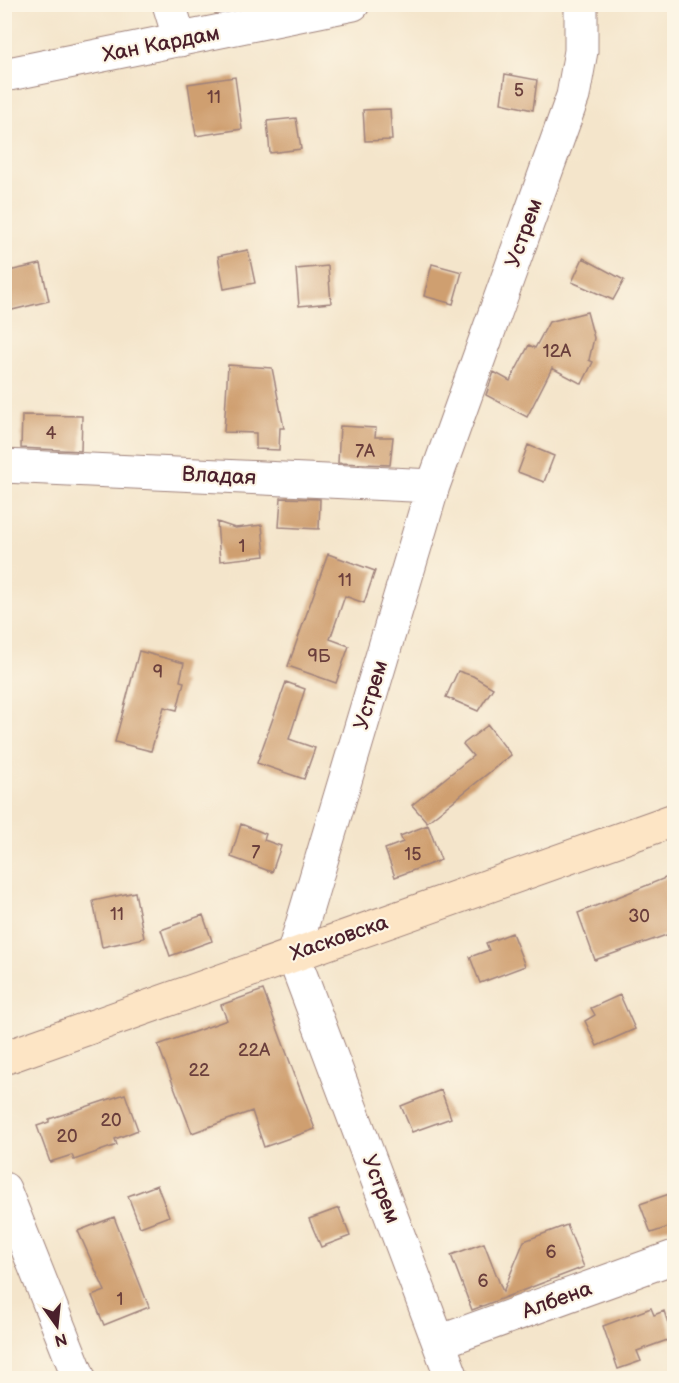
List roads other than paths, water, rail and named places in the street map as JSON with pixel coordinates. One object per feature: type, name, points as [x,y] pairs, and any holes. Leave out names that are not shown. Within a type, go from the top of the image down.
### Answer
[{"type":"street","points":[[169,4],[180,40]]},
{"type":"street","name":"Хан Кардам","points":[[4,75],[353,4]]},
{"type":"street","name":"Устрем","points":[[452,1378],[293,955],[433,486],[573,96],[581,51],[581,4]]},
{"type":"street","name":"Владая","points":[[4,466],[433,486]]},
{"type":"street","name":"Хасковска","points":[[4,1058],[675,820]]},
{"type":"street","points":[[4,1189],[79,1378]]},
{"type":"street","name":"Албена","points":[[439,1342],[675,1257]]}]
